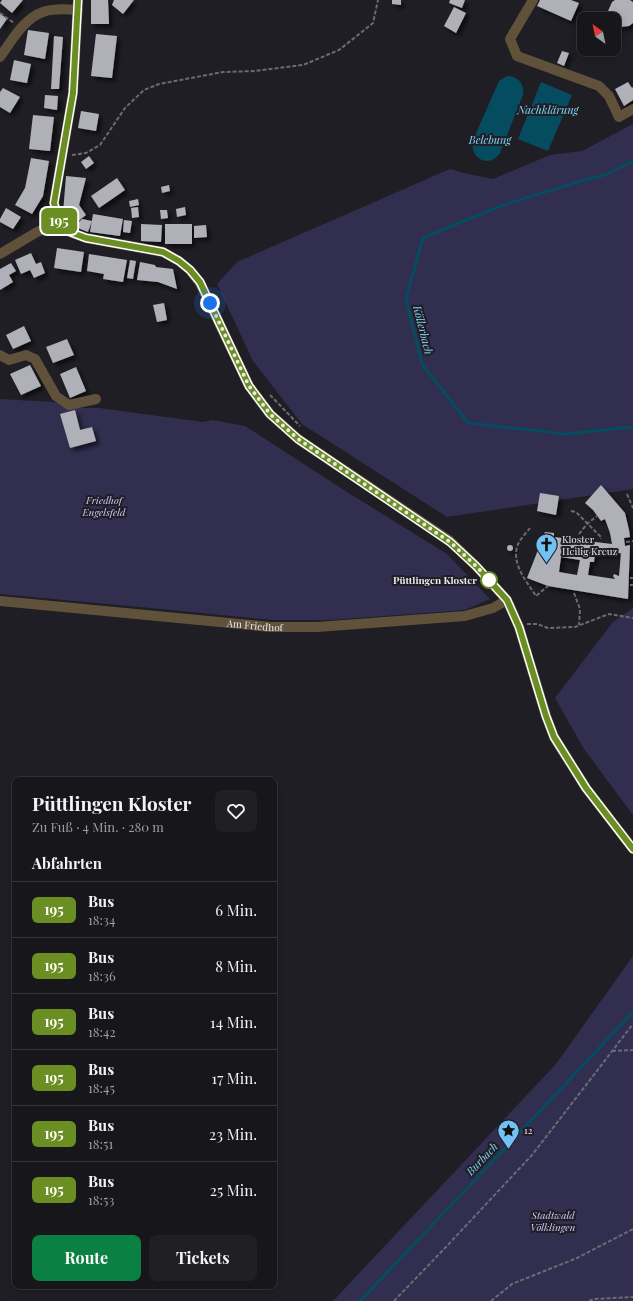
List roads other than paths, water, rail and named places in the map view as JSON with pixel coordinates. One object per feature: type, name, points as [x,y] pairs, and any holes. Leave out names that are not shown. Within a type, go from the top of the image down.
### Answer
[{"type":"street","points":[[533,0],[510,39],[517,56],[599,86],[609,96],[619,117],[633,109]]},
{"type":"street","points":[[0,57],[29,20],[42,12],[78,5],[73,93],[54,203],[59,222],[70,232],[86,238],[163,252],[179,261],[190,270],[200,282],[249,386],[270,414],[298,439],[450,542],[476,566],[507,600],[519,627],[546,716],[554,737],[586,788],[633,849]]},
{"type":"street","points":[[0,254],[37,232],[59,222]]},
{"type":"street","points":[[0,355],[9,360],[26,355],[35,359],[56,396],[69,405],[96,399]]},
{"type":"street","name":"Am Friedhof","points":[[0,601],[271,627],[317,627],[465,616],[493,608],[507,600]]},
{"type":"water","name":"Belebung","points":[[507,76],[514,77],[520,81],[523,87],[523,95],[500,153],[496,158],[491,160],[481,160],[474,152],[473,140],[499,81]]},
{"type":"water","name":"Nachklärung","points":[[541,82],[572,95],[548,151],[518,139]]},
{"type":"waterway","name":"Köllerbach","points":[[633,161],[605,175],[503,205],[423,238],[406,299],[422,364],[468,423],[566,434],[633,427]]},
{"type":"waterway","name":"Burbach","points":[[360,1301],[633,1012]]},
{"type":"place","name":"Kloster Heilig Kreuz","points":[[546,564]]},
{"type":"place","name":"Püttlingen Kloster","points":[[489,580]]},
{"type":"place","name":"12","points":[[509,1150]]},
{"type":"park label","name":"Friedhof Engelsfeld","points":[[104,506]]},
{"type":"park label","name":"Stadtwald Völklingen","points":[[553,1220]]}]
